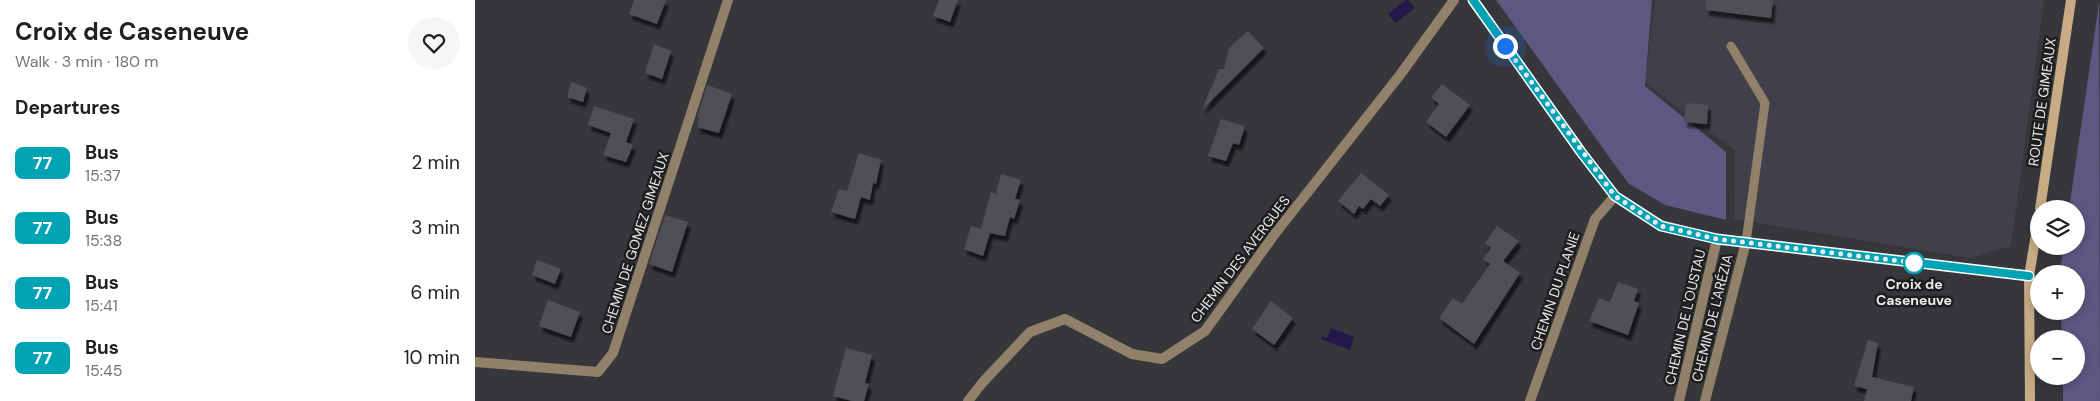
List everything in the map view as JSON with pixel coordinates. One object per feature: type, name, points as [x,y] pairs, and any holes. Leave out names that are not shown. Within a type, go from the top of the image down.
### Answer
[{"type":"street","name":"CHEMIN DE GOMEZ GIMEAUX","points":[[475,362],[598,372],[613,354],[728,0]]},
{"type":"street","name":"CHEMIN DES AVERGUES","points":[[968,401],[983,382],[1030,332],[1065,319],[1132,354],[1162,358],[1205,331],[1274,235],[1400,75],[1454,0]]},
{"type":"street","points":[[1473,0],[1581,152],[1615,196],[1661,226],[1717,239],[2029,276]]},
{"type":"street","name":"ROUTE DE GIMEAUX","points":[[2041,200],[2071,0]]},
{"type":"street","name":"CHEMIN DU PLANIE","points":[[1530,401],[1595,219],[1615,196]]},
{"type":"street","name":"CHEMIN DE L'OUSTAU","points":[[1679,401],[1717,239]]},
{"type":"street","name":"CHEMIN DE L'ARÉZIA","points":[[1705,401],[1746,242]]},
{"type":"street","points":[[2030,401],[2029,276],[2032,255]]},
{"type":"lane","points":[[1731,46],[1765,103],[1746,242]]},
{"type":"shaded area","points":[[1406,0],[1415,8],[1395,23],[1388,14]]},
{"type":"shaded area","points":[[1496,0],[1652,0],[1645,86],[1726,152],[1726,220],[1665,205],[1628,183]]},
{"type":"shaded area","points":[[1655,0],[2044,0],[2011,246],[1970,258],[1734,219],[1735,150],[1645,83]]},
{"type":"shaded area","points":[[2099,3],[2100,401],[2063,401],[2063,385],[2085,385],[2085,330],[2062,330],[2061,320],[2085,320],[2085,265],[2061,265],[2063,255],[2085,255],[2085,200],[2070,200]]},
{"type":"shaded area","points":[[1331,328],[1354,337],[1350,350],[1321,339],[1322,336],[1327,338]]},
{"type":"building","points":[[634,0],[666,0],[657,24],[629,14]]},
{"type":"building","points":[[939,0],[958,0],[950,22],[933,16]]},
{"type":"building","points":[[1706,0],[1773,0],[1771,18],[1706,10]]},
{"type":"building","points":[[1248,31],[1264,48],[1202,110],[1219,69],[1224,69],[1229,48]]},
{"type":"building","points":[[654,44],[671,51],[662,79],[645,73]]},
{"type":"building","points":[[571,82],[587,88],[583,102],[567,97]]},
{"type":"building","points":[[1442,84],[1470,105],[1446,137],[1426,122],[1439,104],[1431,97]]},
{"type":"building","points":[[707,85],[732,94],[719,133],[697,127],[699,117],[697,117]]},
{"type":"building","points":[[1686,103],[1708,105],[1707,124],[1684,122]]},
{"type":"building","points":[[594,106],[634,119],[626,142],[633,145],[626,162],[603,155],[611,133],[588,125]]},
{"type":"building","points":[[1221,119],[1245,126],[1239,145],[1233,143],[1226,161],[1208,156]]},
{"type":"building","points":[[859,153],[881,160],[876,184],[873,183],[870,200],[861,197],[855,219],[831,212],[839,189],[847,191]]},
{"type":"building","points":[[1361,173],[1389,195],[1380,206],[1371,199],[1363,209],[1359,206],[1354,214],[1338,201]]},
{"type":"building","points":[[1001,174],[1021,180],[1015,199],[1020,200],[1014,219],[1010,217],[1005,236],[990,233],[983,256],[964,249],[971,226],[981,229],[991,192],[996,194]]},
{"type":"building","points":[[665,215],[688,222],[672,272],[649,264]]},
{"type":"building","points":[[1497,226],[1519,241],[1503,261],[1520,273],[1474,344],[1439,318],[1453,298],[1462,304],[1490,264],[1483,259],[1491,248],[1485,243]]},
{"type":"building","points":[[537,260],[561,269],[555,284],[532,275]]},
{"type":"building","points":[[1618,282],[1638,289],[1634,301],[1639,303],[1628,335],[1589,321],[1599,298],[1610,302]]},
{"type":"building","points":[[548,300],[580,312],[571,337],[539,326]]},
{"type":"building","points":[[1271,301],[1293,318],[1274,345],[1252,329]]},
{"type":"building","points":[[1868,340],[1878,343],[1872,377],[1914,387],[1911,401],[1864,401],[1867,389],[1854,386]]},
{"type":"building","points":[[846,348],[872,355],[865,383],[869,384],[864,401],[852,401],[833,396]]},
{"type":"bus line","name":"77","points":[[1473,0],[1581,152],[1615,196],[1661,226],[1717,239],[2029,276]]},
{"type":"place","name":"Croix de Caseneuve","points":[[1914,263]]},
{"type":"route","points":[[1505,46],[1615,196],[1661,226],[1717,239],[1917,263],[1914,263]]}]
